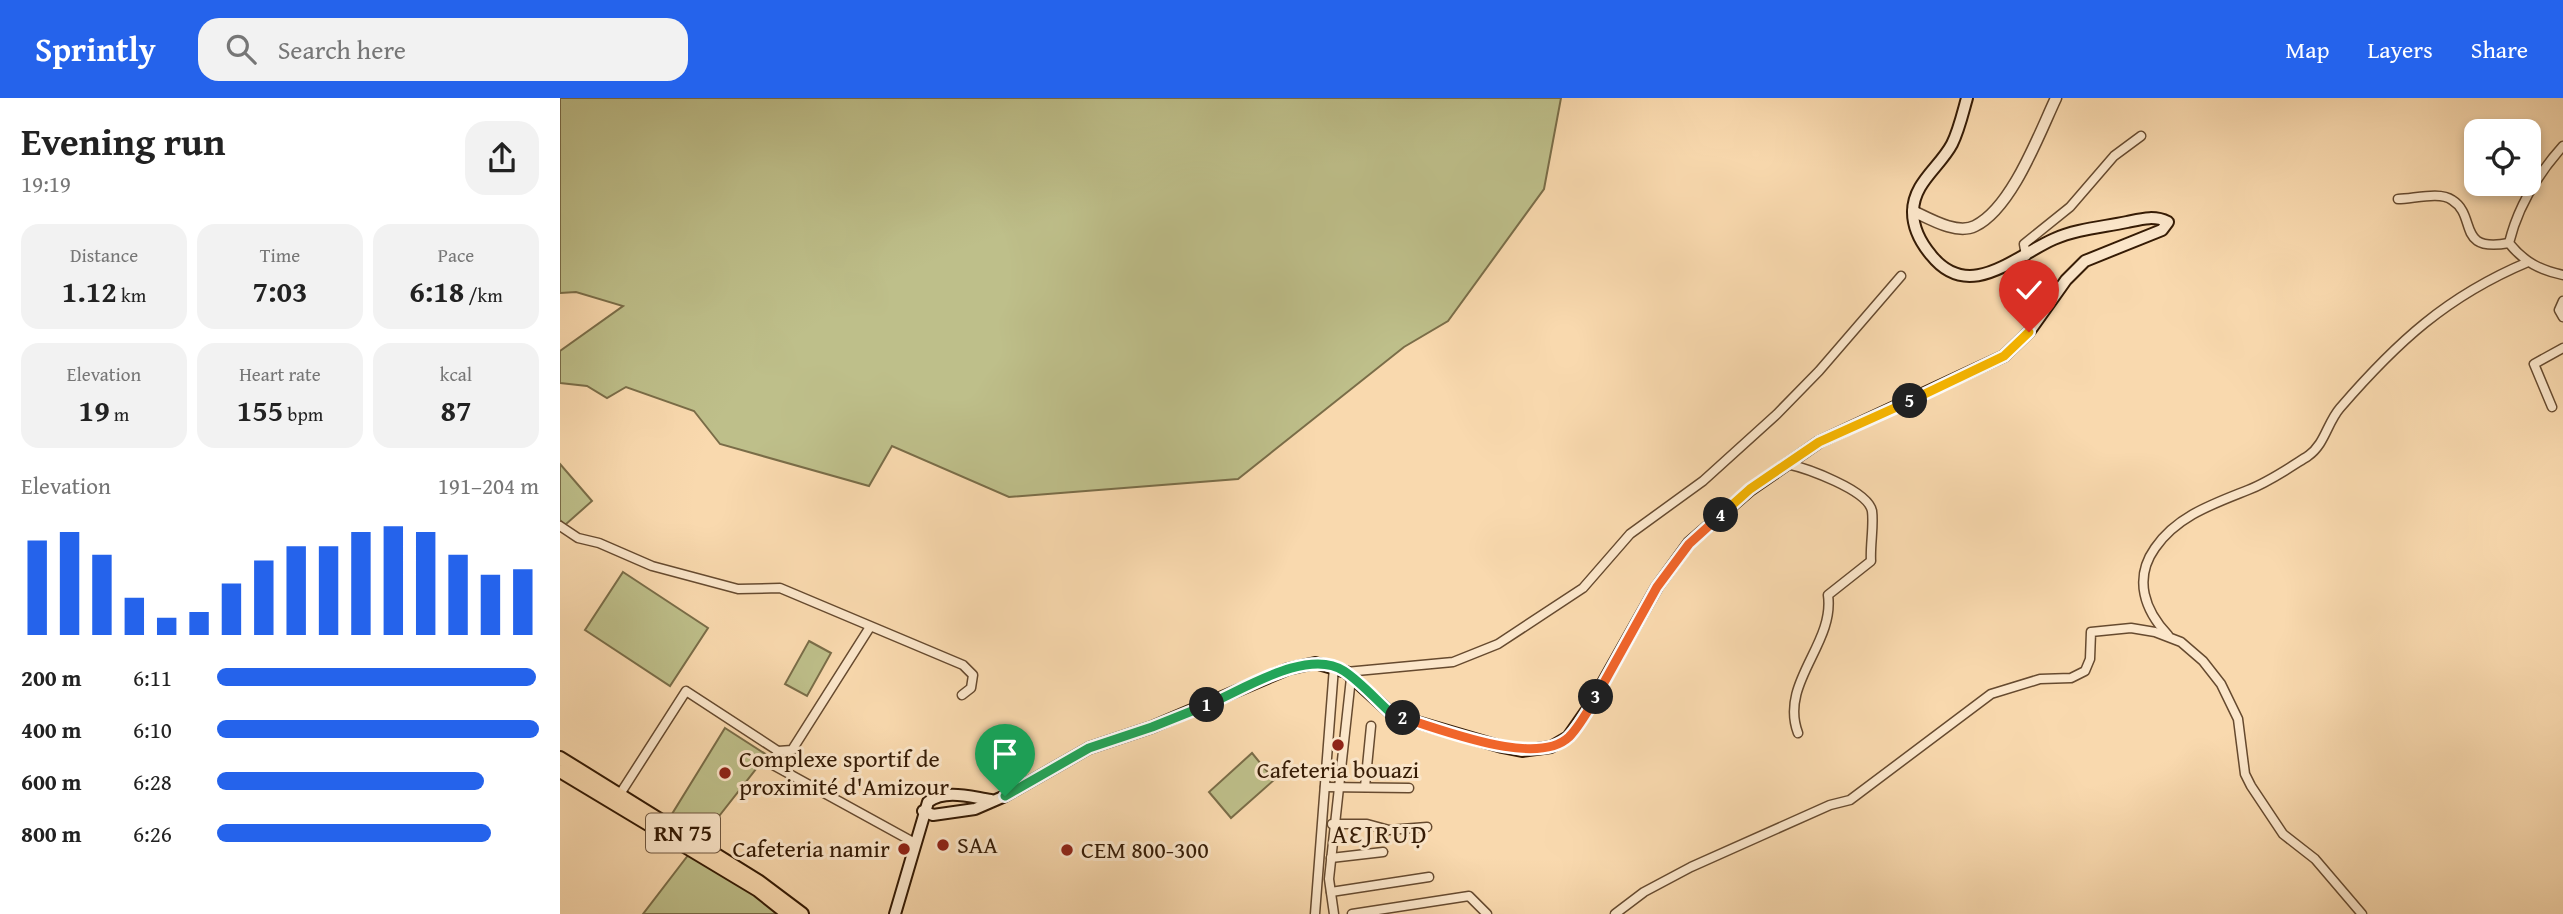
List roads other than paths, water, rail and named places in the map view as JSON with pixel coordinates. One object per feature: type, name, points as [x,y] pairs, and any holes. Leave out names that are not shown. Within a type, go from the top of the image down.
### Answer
[{"type":"main road","points":[[923,811],[933,815],[959,813],[1005,796],[1089,748],[1152,727],[1288,668],[1315,663],[1334,667],[1348,675],[1393,715],[1502,747],[1522,751],[1551,747],[1568,737],[1591,704],[1657,587],[1689,544],[1750,489],[1819,442],[2004,356],[2029,332],[2066,280],[2085,261],[2162,230],[2168,222],[2151,217],[2054,239],[1987,275],[1960,275],[1939,266],[1919,241],[1913,211],[1919,188],[1952,144],[1967,98]]},
{"type":"main road","name":"RN 75","points":[[560,758],[620,794],[788,914]]},
{"type":"main road","name":"RN 75","points":[[560,771],[773,890],[802,914]]},
{"type":"main road","points":[[894,914],[923,811],[928,802],[937,796],[961,795],[991,800]]},
{"type":"street","points":[[1913,211],[1959,228],[1974,227],[1990,214],[2010,189],[2056,98]]},
{"type":"street","points":[[2026,256],[2024,244],[2070,207],[2114,156],[2141,136]]},
{"type":"street","points":[[2509,243],[2518,211],[2530,188],[2563,146]]},
{"type":"street","points":[[2398,199],[2442,196],[2452,199],[2458,205],[2471,233],[2481,243],[2491,247],[2509,243]]},
{"type":"street","points":[[2509,243],[2528,262],[2544,271],[2563,275]]},
{"type":"street","points":[[2362,914],[2315,859],[2283,834],[2245,774],[2238,719],[2221,684],[2192,651],[2170,637],[2148,610],[2145,584],[2147,566],[2154,549],[2175,525],[2227,497],[2266,481],[2318,448],[2339,409],[2434,313],[2487,279],[2528,262]]},
{"type":"street","points":[[1334,914],[1331,858],[1348,675],[1453,662],[1499,644],[1583,588],[1630,534],[1703,481],[1777,414],[1819,371],[1901,276]]},
{"type":"street","points":[[2563,301],[2559,310],[2563,317]]},
{"type":"street","points":[[2552,407],[2534,364],[2563,348]]},
{"type":"street","points":[[1787,464],[1833,479],[1867,500],[1872,511],[1871,561],[1828,595],[1830,611],[1798,685],[1792,716],[1798,733]]},
{"type":"street","points":[[560,526],[578,538],[599,542],[652,566],[738,589],[780,588],[963,665],[973,675],[971,688],[962,695]]},
{"type":"street","points":[[620,794],[686,691],[778,751],[792,750],[870,627]]},
{"type":"street","points":[[1615,914],[1644,892],[1691,867],[1830,805],[1850,800],[1991,694],[2040,678],[2071,678],[2085,671],[2090,659],[2091,632],[2096,629],[2131,628],[2170,637]]},
{"type":"street","points":[[1315,914],[1334,667]]},
{"type":"street","points":[[1365,787],[1371,726]]},
{"type":"street","points":[[778,751],[774,765],[915,843]]},
{"type":"street","points":[[1325,786],[1409,788]]},
{"type":"street","points":[[1322,824],[1367,824],[1389,830],[1427,827]]},
{"type":"street","points":[[1331,858],[1383,852]]},
{"type":"street","points":[[1331,892],[1429,877]]},
{"type":"street","points":[[1352,914],[1469,896],[1487,914]]},
{"type":"place","name":"Cafeteria bouazi","points":[[1338,745]]},
{"type":"place","name":"Complexe sportif de proximité d'Amizour","points":[[725,773]]},
{"type":"place","name":"SAA","points":[[943,845]]},
{"type":"place","name":"Cafeteria namir","points":[[904,849]]},
{"type":"place","name":"CEM 800-300","points":[[1067,850]]},
{"type":"district","name":"AƐJRUḌ","points":[[1380,834]]}]
